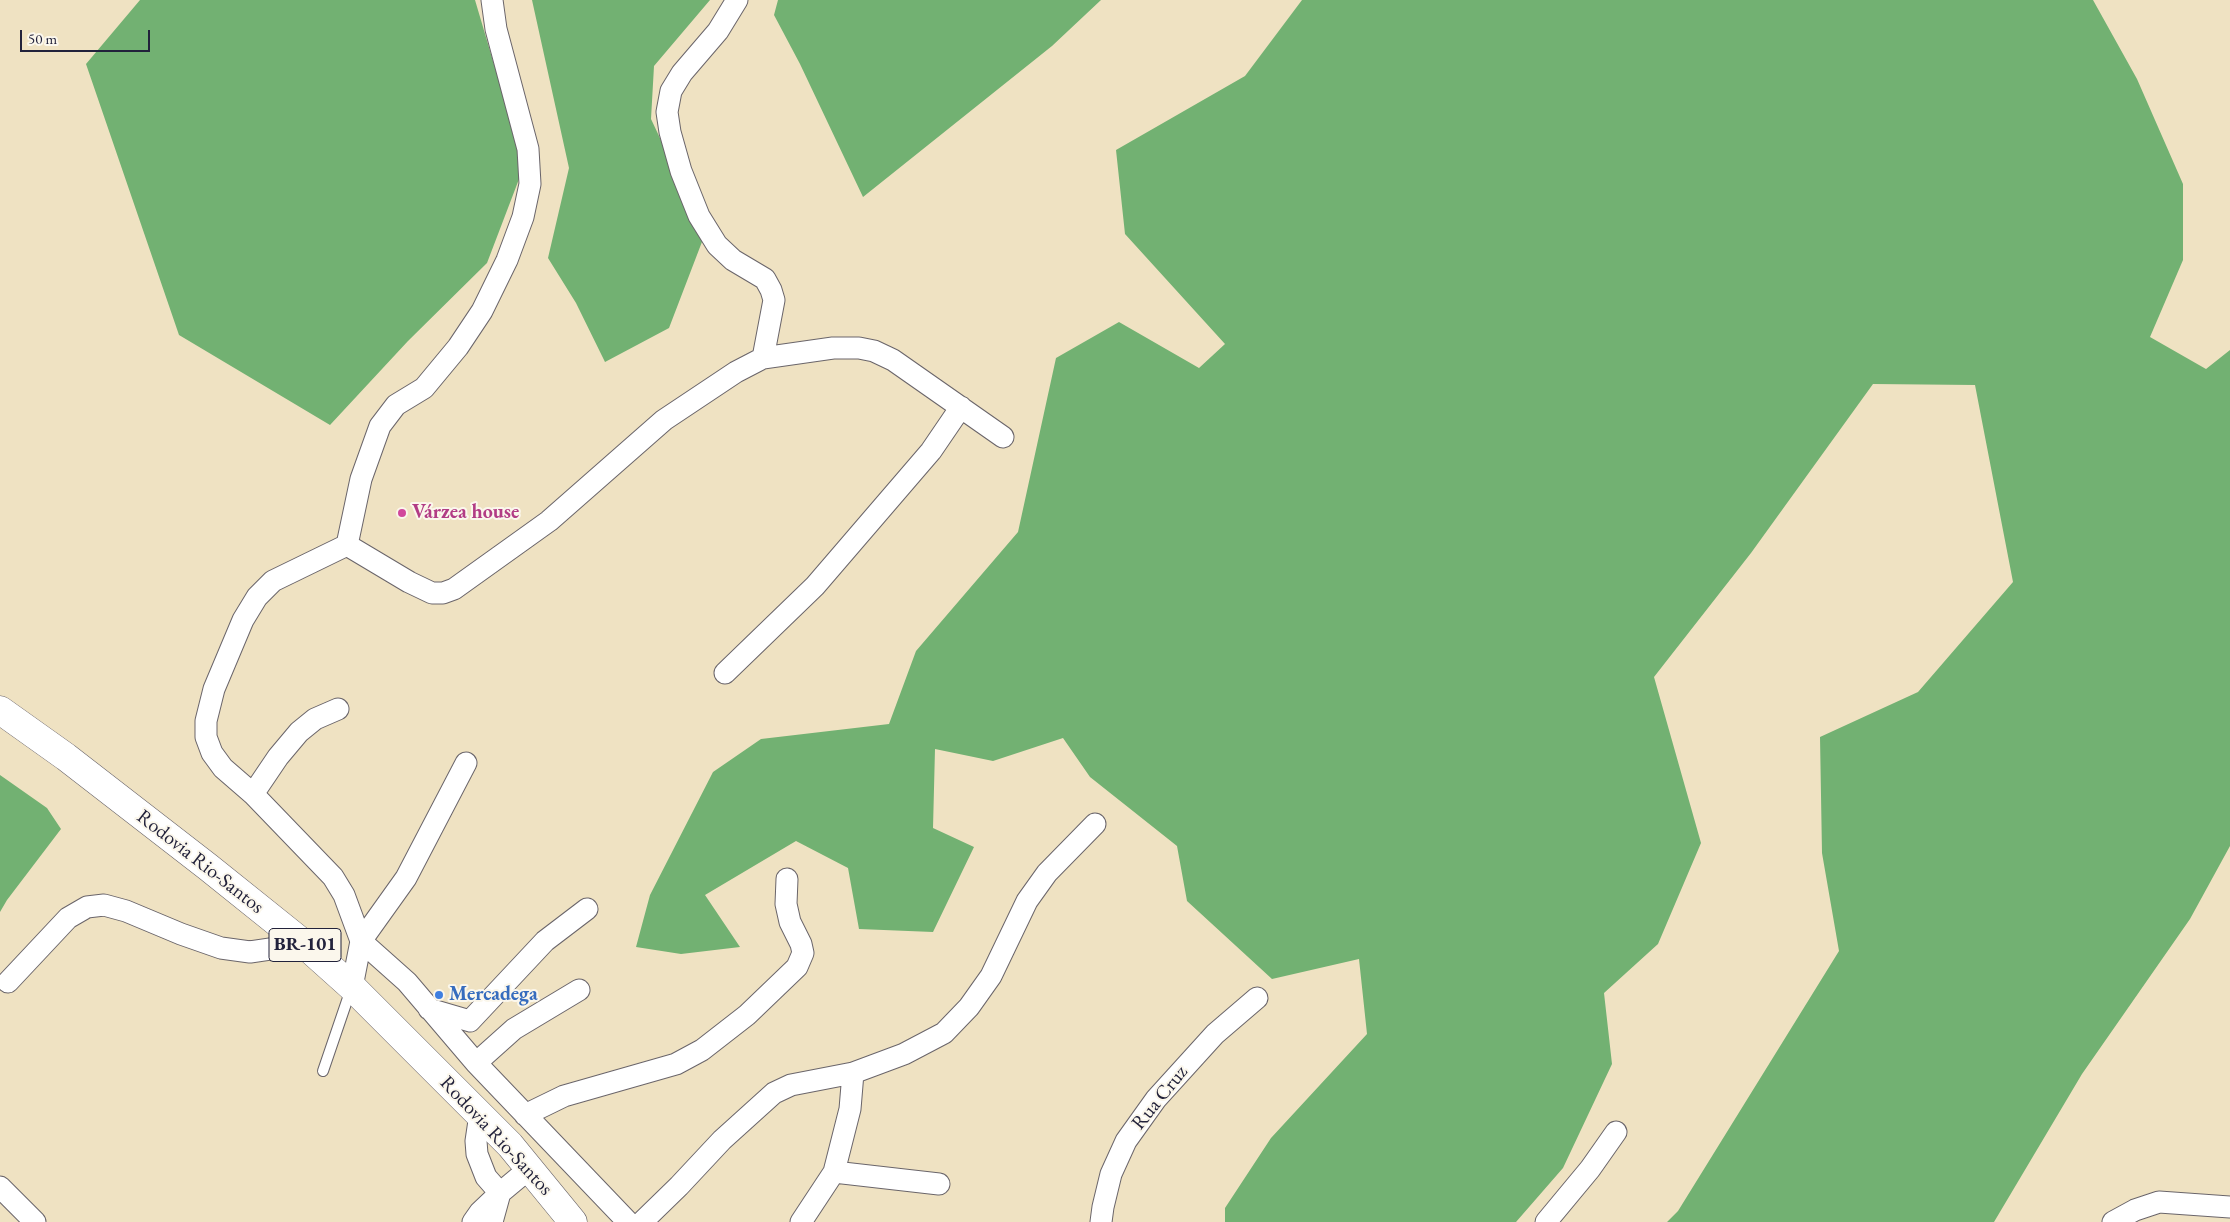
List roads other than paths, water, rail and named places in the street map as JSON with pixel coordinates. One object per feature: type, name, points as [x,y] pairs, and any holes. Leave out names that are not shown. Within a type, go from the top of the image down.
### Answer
[{"type":"highway","name":"Rodovia Rio-Santos","points":[[0,710],[74,763],[304,944],[352,987],[480,1114],[530,1168],[573,1222]]},
{"type":"street","points":[[346,545],[361,479],[380,426],[396,405],[424,388],[458,347],[482,311],[508,260],[523,217],[530,184],[528,149],[496,29],[492,0]]},
{"type":"street","points":[[737,0],[718,31],[678,79],[671,91],[668,112],[670,132],[681,171],[699,216],[718,246],[733,260],[765,279],[771,290],[774,300],[763,358]]},
{"type":"street","points":[[346,545],[409,582],[432,593],[443,593],[454,589],[549,521],[664,420],[736,372],[763,358],[833,348],[859,348],[874,351],[893,360],[1003,437]]},
{"type":"street","points":[[725,673],[815,586],[931,451],[961,407]]},
{"type":"street","points":[[346,545],[273,581],[257,597],[242,620],[214,689],[206,721],[206,738],[212,753],[223,768],[253,794],[333,877],[344,895],[361,941],[407,982],[470,1057],[628,1222]]},
{"type":"street","points":[[253,794],[278,757],[299,732],[315,719],[338,709]]},
{"type":"street","points":[[352,987],[361,941],[410,871],[466,763]]},
{"type":"street","points":[[642,1222],[680,1186],[722,1140],[774,1093],[792,1085],[853,1073],[904,1054],[944,1033],[969,1008],[991,976],[1027,901],[1047,873],[1095,824]]},
{"type":"street","points":[[525,1115],[564,1096],[676,1064],[702,1050],[747,1015],[797,967],[803,953],[801,944],[790,922],[786,904],[787,879]]},
{"type":"street","points":[[8,982],[68,918],[87,907],[104,905],[126,911],[221,948],[250,952],[304,944]]},
{"type":"street","points":[[470,1057],[470,1021],[545,941],[587,909]]},
{"type":"street","points":[[470,1057],[579,990]]},
{"type":"street","name":"Rua Cruz","points":[[1102,1222],[1103,1206],[1111,1174],[1126,1141],[1156,1098],[1215,1034],[1257,998]]},
{"type":"street","points":[[429,1009],[470,1021]]},
{"type":"street","points":[[801,1222],[834,1172],[850,1109],[853,1073]]},
{"type":"street","points":[[480,1114],[476,1141],[477,1154],[486,1177],[500,1192]]},
{"type":"street","points":[[1546,1222],[1590,1169],[1616,1132]]},
{"type":"street","points":[[473,1222],[500,1192],[530,1168]]},
{"type":"street","points":[[834,1172],[939,1184]]},
{"type":"street","points":[[0,1187],[35,1222]]},
{"type":"street","points":[[492,1222],[500,1192]]},
{"type":"street","points":[[2113,1222],[2135,1210],[2159,1202],[2230,1207]]},
{"type":"lane","points":[[323,1071],[352,987]]},
{"type":"place","name":"Várzea house","points":[[402,513]]},
{"type":"place","name":"Mercadega","points":[[439,995]]}]
